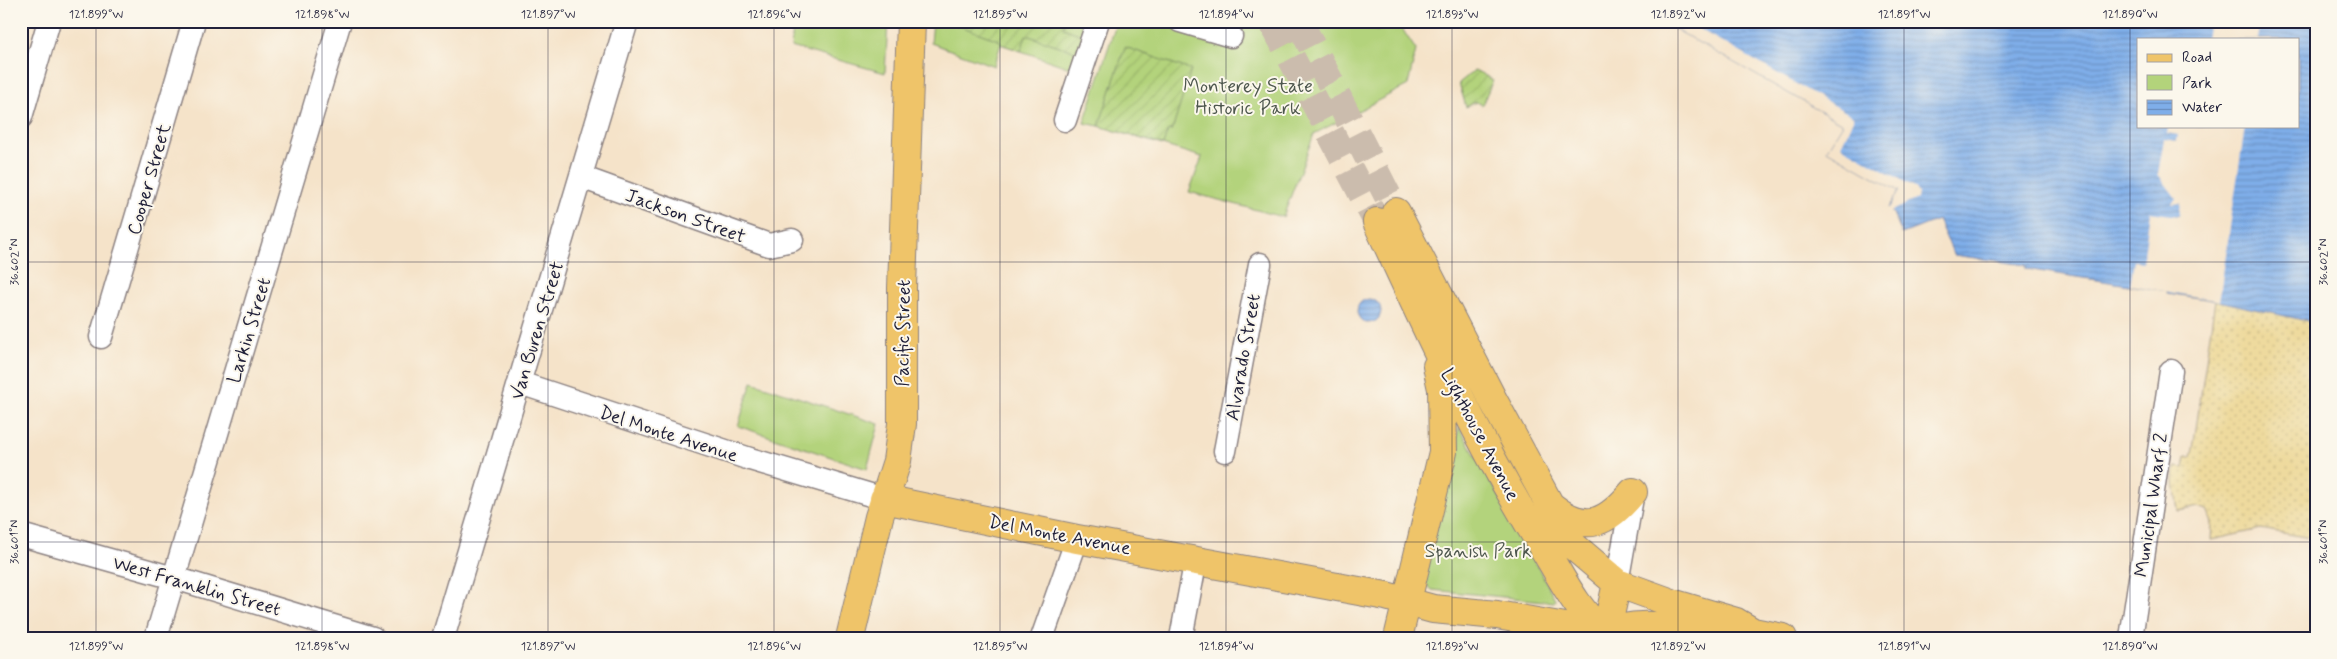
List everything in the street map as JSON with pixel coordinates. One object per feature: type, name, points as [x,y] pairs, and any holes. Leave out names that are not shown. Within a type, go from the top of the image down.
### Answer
[{"type":"main road","name":"Pacific Street","points":[[850,638],[884,499],[897,462],[902,424],[904,195],[911,21]]},
{"type":"main road","name":"Lighthouse Avenue","points":[[1607,636],[1588,619],[1575,602],[1524,518],[1432,342],[1386,217],[1488,391],[1571,544],[1617,583]]},
{"type":"main road","points":[[1398,638],[1443,452],[1442,389],[1432,342]]},
{"type":"main road","points":[[1551,506],[1566,518],[1584,523],[1600,520],[1620,508],[1633,492]]},
{"type":"main road","name":"Del Monte Avenue","points":[[884,499],[1386,596],[1434,609],[1497,615],[1607,636]]},
{"type":"main road","points":[[1607,636],[1617,583],[1675,604],[1728,619],[1753,632]]},
{"type":"main road","points":[[1607,636],[1630,625],[1722,634],[1753,632],[1783,638]]},
{"type":"street","points":[[21,117],[49,21]]},
{"type":"street","name":"Cooper Street","points":[[101,337],[194,21]]},
{"type":"street","name":"Larkin Street","points":[[156,638],[340,21]]},
{"type":"street","name":"Van Buren Street","points":[[443,638],[627,21]]},
{"type":"street","points":[[1065,120],[1098,21]]},
{"type":"street","points":[[1180,21],[1231,36]]},
{"type":"street","name":"Jackson Street","points":[[581,178],[769,245],[792,240]]},
{"type":"street","name":"Alvarado Street","points":[[1225,451],[1260,264]]},
{"type":"street","name":"Municipal Wharf 2","points":[[2132,638],[2171,372]]},
{"type":"street","name":"Del Monte Avenue","points":[[520,383],[750,460],[884,499]]},
{"type":"street","points":[[1617,583],[1633,492]]},
{"type":"street","name":"West Franklin Street","points":[[21,534],[372,638]]},
{"type":"street","points":[[1042,638],[1078,538]]},
{"type":"street","points":[[1180,638],[1196,559]]},
{"type":"green space","points":[[794,21],[888,21],[885,73],[791,47]]},
{"type":"green space","points":[[933,21],[1088,21],[1073,69],[1001,44],[994,66],[931,43]]},
{"type":"green space","points":[[946,21],[1065,21],[1063,28],[1082,35],[1077,52],[1026,35],[1021,51],[1000,44],[1001,41]]},
{"type":"green space","name":"Monterey State Historic Park","points":[[1117,21],[1397,21],[1416,50],[1408,85],[1314,134],[1283,217],[1189,192],[1202,157],[1084,123]]},
{"type":"green space","points":[[1324,21],[1386,21],[1378,31]]},
{"type":"green space","points":[[1125,47],[1191,70],[1172,131],[1168,130],[1163,145],[1099,126]]},
{"type":"green space","points":[[1475,70],[1493,80],[1482,105],[1476,102],[1466,107],[1459,83]]},
{"type":"green space","points":[[752,382],[879,424],[867,469],[738,426]]},
{"type":"green space","name":"Spanish Park","points":[[1459,427],[1510,515],[1555,599],[1554,602],[1432,590],[1424,582]]},
{"type":"sand","points":[[2316,21],[2316,539],[2261,529],[2211,540],[2212,523],[2207,510],[2199,507],[2178,511],[2174,482],[2175,467],[2184,468],[2186,457],[2191,457],[2193,449],[2215,300],[2219,301],[2297,128],[2300,128],[2299,38]]},
{"type":"water","points":[[1661,21],[2316,21],[2316,323],[2219,301],[2167,293],[2167,291],[2026,269],[2026,265],[1954,255],[1938,220],[1902,234],[1892,211],[1888,208],[1899,191],[1827,150],[1843,124]]},
{"type":"water","points":[[1369,299],[1378,302],[1381,311],[1378,320],[1369,323],[1360,320],[1357,311],[1360,302]]},
{"type":"pier","points":[[1661,21],[1685,21],[1853,116],[1853,121],[1841,146],[1914,187],[1918,193],[1917,199],[1889,212],[1886,208],[1889,208],[1899,191],[1827,150],[1843,124]]},
{"type":"pier","points":[[2209,21],[2261,21],[2258,38],[2206,38]]},
{"type":"pier","points":[[2168,128],[2245,128],[2219,301],[2130,285],[2134,261],[2143,262],[2150,212],[2179,216],[2181,203],[2172,204],[2176,198],[2158,174],[2164,139],[2177,141],[2178,135],[2167,133]]},
{"type":"tunnel","points":[[1272,21],[1377,222]]},
{"type":"tunnel","points":[[1299,21],[1396,212]]}]
